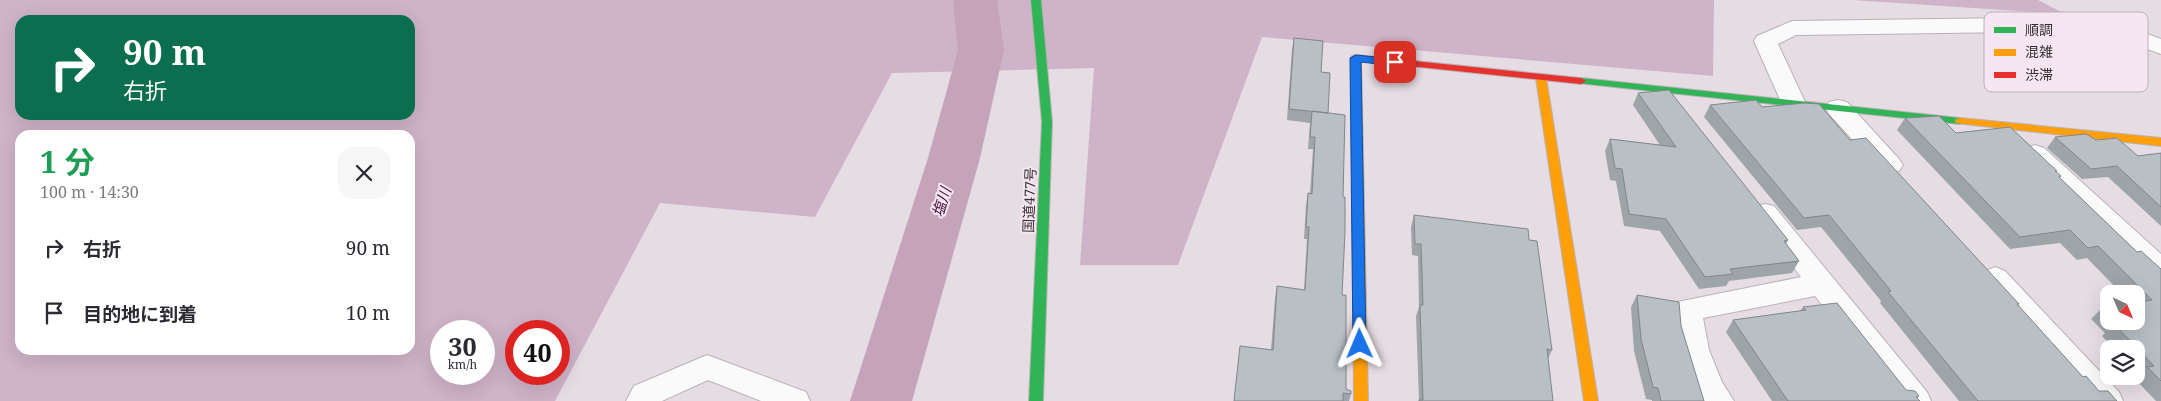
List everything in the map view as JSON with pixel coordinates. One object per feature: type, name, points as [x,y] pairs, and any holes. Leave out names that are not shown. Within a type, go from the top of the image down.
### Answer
[{"type":"main road","name":"国道477号","points":[[1036,0],[1047,122],[1036,401]]},
{"type":"main road","points":[[1361,401],[1356,58],[2161,142]]},
{"type":"main road","points":[[1541,78],[1591,401]]},
{"type":"street","points":[[1794,104],[1765,41],[1792,28],[1984,26]]},
{"type":"street","points":[[2148,42],[2161,47]]},
{"type":"street","points":[[1668,91],[1687,114]]},
{"type":"street","points":[[1838,108],[1906,182]]},
{"type":"street","points":[[2005,126],[2161,270]]},
{"type":"street","points":[[1748,191],[1916,401]]},
{"type":"street","points":[[1980,262],[2108,401]]},
{"type":"street","points":[[1719,401],[1710,388],[1694,350],[1688,310],[1821,284]]},
{"type":"street","points":[[641,401],[645,395],[707,367],[795,401]]},
{"type":"shaded area","points":[[0,0],[1714,0],[1713,76],[1262,37],[1178,265],[1080,265],[1094,68],[892,73],[815,217],[660,203],[570,373],[570,320],[505,320],[505,385],[563,385],[555,401],[0,401]]},
{"type":"shaded area","points":[[1853,0],[2038,0],[2061,12],[2035,12]]},
{"type":"building","points":[[1294,38],[1323,41],[1321,72],[1330,73],[1328,113],[1289,109]]},
{"type":"building","points":[[1669,90],[1788,240],[1784,241],[1799,261],[1730,269],[1733,274],[1705,277],[1666,219],[1629,214],[1622,169],[1615,168],[1610,139],[1676,147],[1638,93]]},
{"type":"building","points":[[1756,100],[1762,107],[1805,103],[1819,104],[1850,140],[1866,138],[2019,304],[2017,304],[2083,377],[2086,376],[2099,391],[2108,391],[2117,401],[1978,401],[1888,292],[1891,291],[1829,215],[1804,218],[1710,105]]},
{"type":"building","points":[[1312,111],[1345,115],[1343,197],[1345,197],[1345,232],[1342,295],[1346,295],[1346,389],[1351,391],[1351,394],[1343,393],[1343,401],[1234,401],[1240,346],[1273,350],[1277,286],[1305,290],[1309,227],[1306,227],[1308,193],[1312,194],[1315,137],[1310,137]]},
{"type":"building","points":[[1939,116],[1956,133],[2010,127],[2057,171],[2055,171],[2061,176],[2059,177],[2137,252],[2141,251],[2161,269],[2161,381],[2147,367],[2154,366],[2145,357],[2145,340],[2129,340],[2120,330],[2145,330],[2145,301],[2152,300],[2145,293],[2145,285],[2137,285],[2098,246],[2088,248],[2070,230],[2020,237],[1905,118]]},
{"type":"building","points":[[2086,134],[2096,140],[2117,138],[2138,156],[2161,153],[2161,207],[2117,166],[2091,169],[2055,137]]},
{"type":"building","points":[[1414,215],[1528,229],[1529,240],[1537,241],[1552,350],[1547,349],[1553,401],[1419,401],[1423,400],[1420,305],[1423,305],[1421,244],[1415,244]]},
{"type":"building","points":[[1637,295],[1679,302],[1681,326],[1704,401],[1661,401],[1658,388],[1653,387],[1641,339]]},
{"type":"building","points":[[1837,303],[1906,390],[1915,391],[1919,396],[1916,397],[1920,401],[1788,401],[1733,320],[1806,310],[1803,307]]},
{"type":"waterway","name":"塩川","points":[[881,401],[954,158],[981,50],[975,0]]},
{"type":"traffic: fast","points":[[1036,0],[1047,122],[1036,401]]},
{"type":"traffic: fast","points":[[1581,81],[1960,121]]},
{"type":"traffic: slow","points":[[1356,58],[1361,401]]},
{"type":"traffic: slow","points":[[1541,78],[1591,401]]},
{"type":"traffic: slow","points":[[1960,121],[2161,142]]},
{"type":"traffic: jam","points":[[1356,58],[1581,81]]},
{"type":"route","points":[[1360,344],[1356,58],[1395,62]]}]
